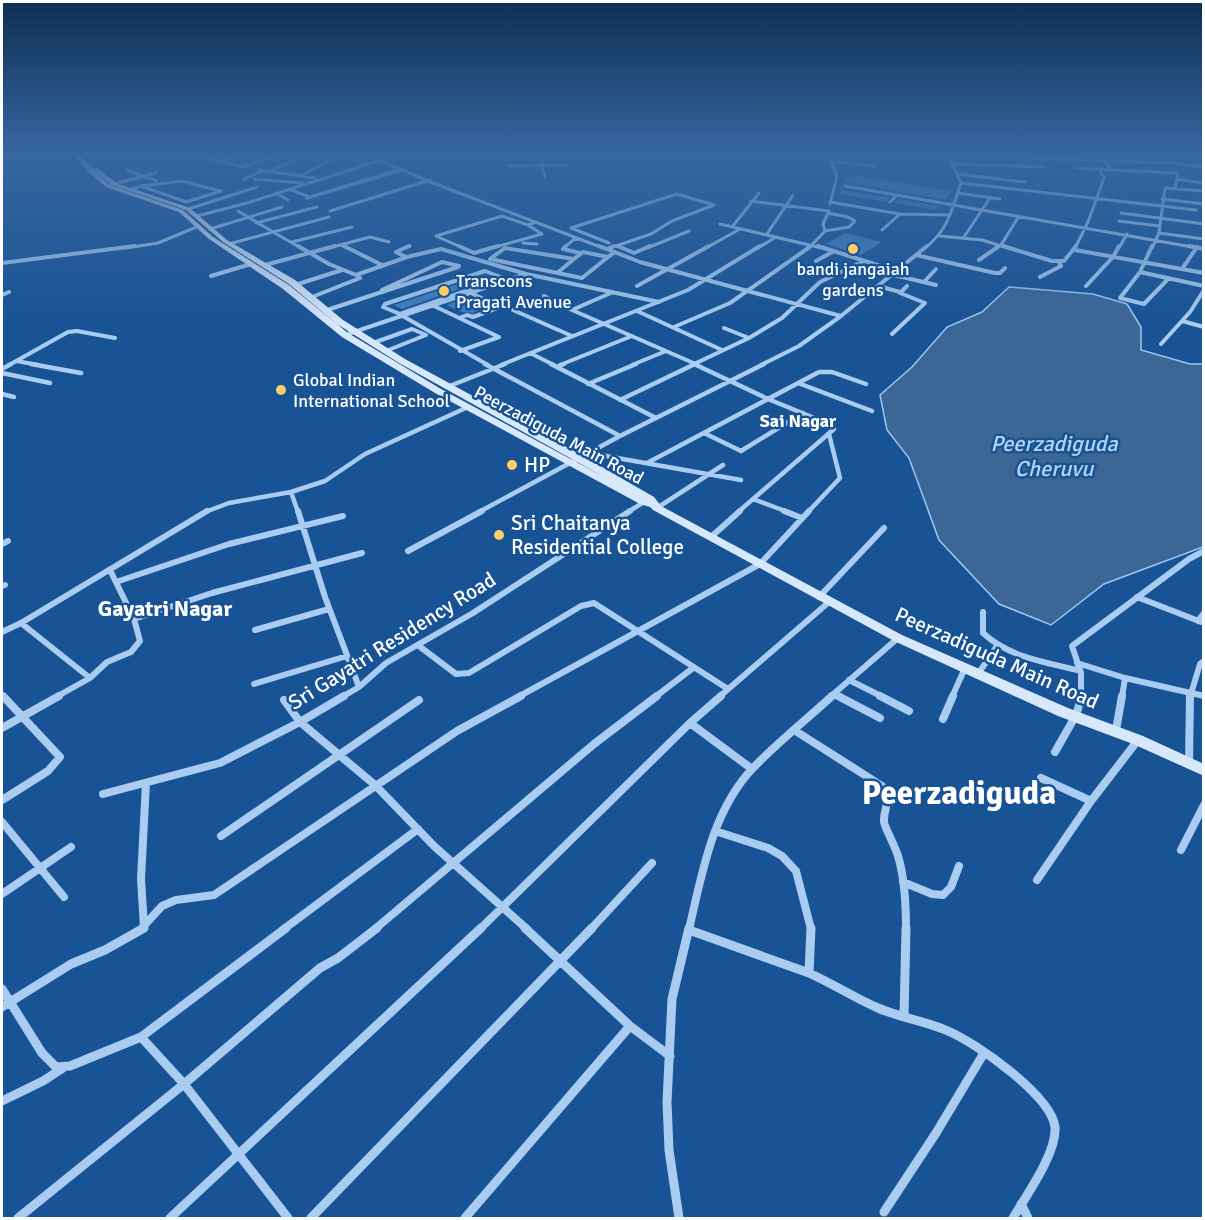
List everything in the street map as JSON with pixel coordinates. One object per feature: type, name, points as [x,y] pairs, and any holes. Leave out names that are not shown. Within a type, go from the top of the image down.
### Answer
[{"type":"street","name":"Peerzadiguda Main Road","points":[[181,211],[295,285],[355,332],[491,415],[650,499],[651,505],[898,638],[1076,717],[1116,730],[1203,771]]},
{"type":"street","name":"Peerzadiguda Main Road","points":[[190,211],[211,238],[286,287],[345,335],[468,407],[491,415]]},
{"type":"street","points":[[2,263],[80,255],[158,243],[231,211]]},
{"type":"street","points":[[238,211],[309,253],[360,278],[312,297]]},
{"type":"street","points":[[202,224],[249,217],[269,211]]},
{"type":"street","points":[[256,223],[302,211]]},
{"type":"street","points":[[510,211],[538,221]]},
{"type":"street","points":[[513,211],[579,238],[606,246],[616,245],[656,231],[668,226],[672,221],[698,211]]},
{"type":"street","points":[[624,211],[571,228],[617,251],[666,270],[842,316]]},
{"type":"street","points":[[732,227],[744,211]]},
{"type":"street","points":[[767,234],[783,211]]},
{"type":"street","points":[[674,327],[730,303],[813,245],[825,231],[849,227],[855,221],[848,216],[822,211]]},
{"type":"street","points":[[882,211],[900,214],[950,215]]},
{"type":"street","points":[[408,551],[620,436],[799,346],[842,316],[940,236],[951,211]]},
{"type":"street","points":[[964,237],[982,211]]},
{"type":"street","points":[[989,211],[1203,249]]},
{"type":"street","points":[[940,236],[964,237],[1064,261],[1076,250],[1092,211]]},
{"type":"street","points":[[1162,211],[1159,233],[1140,272],[1120,296],[1121,299],[1144,304],[1169,278]]},
{"type":"street","points":[[825,231],[823,224],[829,212]]},
{"type":"street","points":[[1121,213],[1203,224]]},
{"type":"street","points":[[882,230],[900,214]]},
{"type":"street","points":[[528,225],[542,234],[474,253],[436,236],[502,216],[528,225],[538,221]]},
{"type":"street","points":[[979,260],[1002,245],[1019,216]]},
{"type":"street","points":[[229,244],[329,218]]},
{"type":"street","points":[[1119,221],[1159,226]]},
{"type":"street","points":[[720,224],[813,245],[936,285]]},
{"type":"street","points":[[292,242],[352,227]]},
{"type":"street","points":[[637,286],[740,229]]},
{"type":"street","points":[[560,230],[606,246]]},
{"type":"street","points":[[616,245],[634,253],[689,231]]},
{"type":"street","points":[[1159,233],[1203,239]]},
{"type":"street","points":[[1086,286],[1113,257],[1127,234]]},
{"type":"street","points":[[265,266],[370,237],[389,242]]},
{"type":"street","points":[[447,387],[660,302],[706,280],[776,237]]},
{"type":"street","points":[[579,238],[563,249],[580,253]]},
{"type":"street","points":[[537,244],[526,242],[505,248],[490,259],[584,278],[617,251]]},
{"type":"street","points":[[340,245],[382,265]]},
{"type":"street","points":[[407,257],[396,252],[410,246]]},
{"type":"street","points":[[1182,269],[1197,247]]},
{"type":"street","points":[[505,248],[574,259]]},
{"type":"street","points":[[356,275],[407,257],[441,249],[526,274],[651,298],[660,302]]},
{"type":"street","points":[[1076,250],[1203,273]]},
{"type":"street","points":[[557,273],[585,251],[608,257]]},
{"type":"street","points":[[816,261],[834,251]]},
{"type":"street","points":[[916,255],[995,273],[1000,273],[1005,268]]},
{"type":"street","points":[[620,400],[758,334],[798,304],[812,287],[834,273],[865,261]]},
{"type":"street","points":[[1040,277],[1061,266],[1059,261]]},
{"type":"street","points":[[327,310],[380,293],[458,267],[459,265],[442,262],[390,285],[380,293]]},
{"type":"street","points":[[211,276],[251,264]]},
{"type":"street","points":[[924,282],[936,269]]},
{"type":"street","points":[[295,285],[342,270]]},
{"type":"street","points":[[345,335],[355,332],[399,315],[502,278],[485,271],[382,306],[399,315],[460,351],[620,436]]},
{"type":"street","points":[[1140,272],[1203,288],[1182,321],[1161,344]]},
{"type":"street","points":[[399,315],[526,274]]},
{"type":"street","points":[[878,286],[900,292],[925,303],[892,334]]},
{"type":"street","points":[[900,292],[907,286]]},
{"type":"street","points":[[2,295],[9,292]]},
{"type":"street","points":[[459,318],[467,315],[473,317],[500,307],[469,292]]},
{"type":"street","points":[[572,309],[613,292]]},
{"type":"street","points":[[544,296],[834,429],[797,459],[711,537]]},
{"type":"street","points":[[431,305],[499,337],[460,351]]},
{"type":"street","points":[[513,310],[572,336]]},
{"type":"street","points":[[637,310],[722,350]]},
{"type":"street","points":[[1182,321],[1203,327]]},
{"type":"street","points":[[724,328],[749,338]]},
{"type":"street","points":[[373,343],[412,329],[426,335],[386,351]]},
{"type":"street","points":[[2,369],[72,331],[115,338]]},
{"type":"street","points":[[556,367],[632,336]]},
{"type":"street","points":[[588,384],[666,351]]},
{"type":"street","points":[[530,353],[656,418]]},
{"type":"street","points":[[16,361],[81,373]]},
{"type":"street","points":[[647,463],[819,372],[828,371],[866,384]]},
{"type":"street","points":[[2,373],[50,383]]},
{"type":"street","points":[[798,383],[872,411]]},
{"type":"street","points":[[2,394],[14,397]]},
{"type":"street","points":[[2,632],[21,623],[216,507],[291,492],[325,481],[365,454],[468,407]]},
{"type":"street","points":[[704,433],[741,451],[803,414]]},
{"type":"street","points":[[2,1007],[72,964],[105,950],[144,928],[162,906],[176,900],[214,895],[457,731],[760,564],[840,478],[829,434]]},
{"type":"street","points":[[588,453],[741,480]]},
{"type":"street","name":"Sri Gayatri Residency Road","points":[[103,794],[220,763],[300,722],[359,687],[386,663],[419,646],[651,505],[723,465]]},
{"type":"street","points":[[291,492],[305,526],[314,565],[329,609],[359,687]]},
{"type":"street","points":[[753,499],[802,518]]},
{"type":"street","points":[[116,582],[229,544],[343,516]]},
{"type":"street","points":[[170,1218],[503,908],[690,723],[824,599],[884,528]]},
{"type":"street","points":[[1055,752],[1076,717],[1084,694],[1080,671],[1072,655],[1072,646],[1189,559],[1203,552]]},
{"type":"street","points":[[134,619],[212,593],[362,553]]},
{"type":"street","points":[[2,728],[90,678],[107,662],[131,652],[137,646],[140,641],[134,619],[110,570]]},
{"type":"street","points":[[1137,597],[1201,622],[1203,613]]},
{"type":"street","points":[[419,646],[456,674],[463,675],[587,603],[602,606],[728,689]]},
{"type":"street","points":[[255,630],[329,609]]},
{"type":"street","points":[[983,612],[983,633],[997,646],[1080,671]]},
{"type":"street","points":[[21,623],[90,678]]},
{"type":"street","points":[[680,1218],[669,1150],[667,1102],[672,999],[715,831],[730,800],[752,769],[898,638]]},
{"type":"street","points":[[978,674],[997,646]]},
{"type":"street","points":[[254,684],[347,656]]},
{"type":"street","points":[[1190,764],[1190,693],[1200,664],[1203,662]]},
{"type":"street","points":[[1077,663],[1125,678],[1203,696]]},
{"type":"street","points":[[18,1218],[184,1084],[320,968],[338,958],[406,905],[452,862],[594,744],[693,668]]},
{"type":"street","points":[[943,719],[965,668]]},
{"type":"street","points":[[1116,730],[1125,678]]},
{"type":"street","points":[[849,680],[909,711]]},
{"type":"street","points":[[834,694],[880,718]]},
{"type":"street","points":[[2,695],[60,757],[48,771],[2,800]]},
{"type":"street","points":[[284,700],[300,722],[375,785],[452,862],[630,1026],[670,1056]]},
{"type":"street","points":[[221,836],[419,700]]},
{"type":"street","points":[[690,723],[752,769]]},
{"type":"street","points":[[794,730],[882,786],[890,803],[884,822],[894,839],[903,882],[906,940],[904,1017]]},
{"type":"street","points":[[1037,880],[1091,801],[1138,740]]},
{"type":"street","points":[[1041,778],[1091,801]]},
{"type":"street","points":[[144,928],[141,879],[146,783]]},
{"type":"street","points":[[1181,850],[1203,805]]},
{"type":"street","points":[[2,822],[64,897]]},
{"type":"street","points":[[2,1101],[43,1081],[63,1068],[141,1037],[418,829]]},
{"type":"street","points":[[715,831],[768,848],[782,856],[796,871],[811,926],[809,973]]},
{"type":"street","points":[[2,894],[71,847]]},
{"type":"street","points":[[311,1218],[562,961],[652,863]]},
{"type":"street","points":[[903,882],[936,896],[942,896],[947,893],[959,866]]},
{"type":"street","points":[[689,930],[809,973],[881,1010],[950,1031],[984,1053],[1039,1097],[1052,1113],[1055,1127],[1052,1145],[1012,1218]]},
{"type":"street","points":[[2,988],[47,1059],[56,1067],[63,1068]]},
{"type":"street","points":[[465,1218],[630,1026]]},
{"type":"street","points":[[141,1037],[184,1084],[288,1218]]},
{"type":"street","points":[[884,1212],[936,1133],[984,1053]]},
{"type":"street","points":[[1021,1203],[1028,1218]]},
{"type":"water","name":"Peerzadiguda Cheruvu","points":[[1009,287],[1093,294],[1127,304],[1141,327],[1141,350],[1190,364],[1203,364],[1203,547],[1104,584],[1051,625],[999,604],[939,540],[909,458],[887,430],[880,395],[912,367],[947,327],[982,312]]},
{"type":"building","name":"bandi jangaiah gardens","points":[[845,233],[882,242],[861,255],[826,244]]},
{"type":"building","points":[[485,275],[491,278],[402,309],[394,305]]},
{"type":"building","points":[[470,297],[489,306],[473,313],[462,312],[446,305]]},
{"type":"place","name":"bandi jangaiah gardens","points":[[853,249]]},
{"type":"place","name":"Transcons Pragati Avenue","points":[[444,291]]},
{"type":"place","name":"Global Indian International School","points":[[281,390]]},
{"type":"place","name":"HP","points":[[512,465]]},
{"type":"place","name":"Sri Chaitanya Residential College","points":[[499,535]]},
{"type":"district","name":"Sai Nagar","points":[[798,421]]},
{"type":"district","name":"Gayatri Nagar","points":[[165,608]]},
{"type":"district","name":"Peerzadiguda","points":[[959,793]]}]
